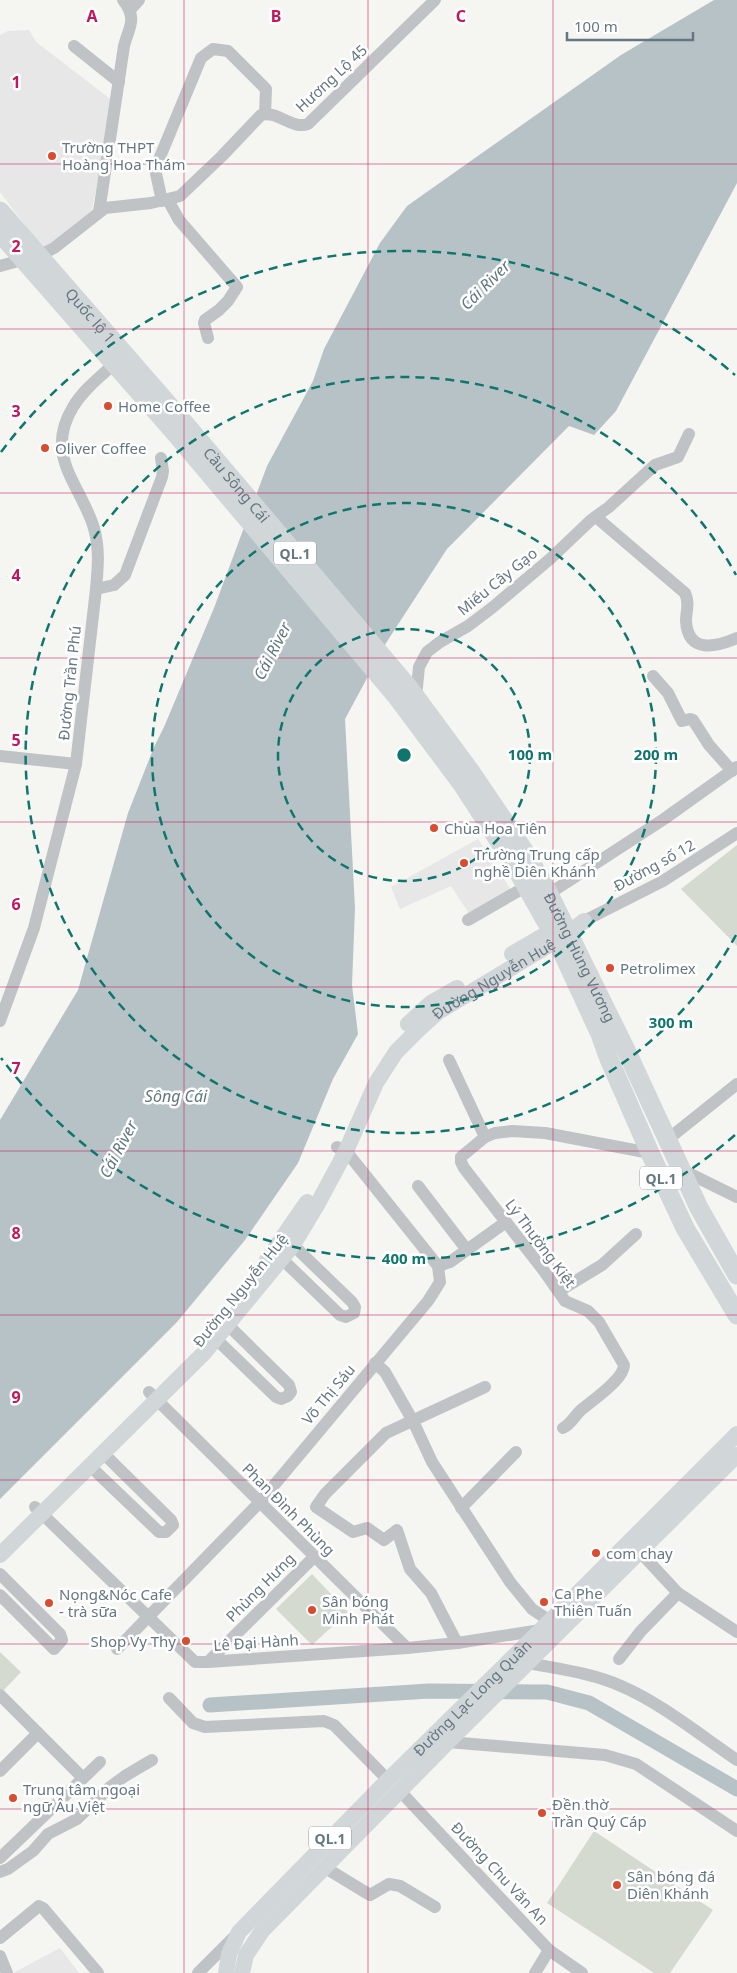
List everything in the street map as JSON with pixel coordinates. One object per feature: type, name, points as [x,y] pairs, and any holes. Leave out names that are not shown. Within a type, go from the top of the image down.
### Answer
[{"type":"highway","name":"Quốc lộ 1","points":[[0,211],[32,258],[115,363],[178,426]]},
{"type":"highway","name":"Quốc lộ 1","points":[[0,233],[32,258],[178,426]]},
{"type":"highway","name":"Cầu Sông Cái","points":[[178,426],[407,694]]},
{"type":"highway","name":"Đường Hùng Vương","points":[[407,694],[462,784],[537,894],[565,930],[607,1031]]},
{"type":"highway","name":"QL.1","points":[[607,1031],[691,1216],[737,1296]]},
{"type":"highway","name":"QL.1","points":[[607,1031],[626,1052],[698,1208],[737,1275]]},
{"type":"highway","name":"QL.1","points":[[607,1031],[650,1153],[685,1228],[737,1315]]},
{"type":"main road","name":"Đường Nguyễn Huệ","points":[[0,1555],[38,1510],[153,1396],[216,1339],[228,1325],[317,1205],[342,1149],[370,1073],[389,1046],[411,1021],[431,1003],[565,930]]},
{"type":"main road","name":"Đường Nguyễn Huệ","points":[[0,1541],[103,1453],[221,1318],[285,1249]]},
{"type":"main road","name":"Đường Lạc Long Quân","points":[[226,1973],[229,1954],[239,1932],[394,1785],[508,1673],[546,1626],[737,1434]]},
{"type":"main road","name":"Đường Lạc Long Quân","points":[[508,1673],[528,1663],[737,1455]]},
{"type":"main road","name":"Đường Lạc Long Quân","points":[[242,1973],[246,1955],[254,1941],[324,1867],[394,1785],[448,1742],[462,1718]]},
{"type":"street","points":[[98,212],[124,46],[132,24],[127,5],[139,0]]},
{"type":"street","name":"Hương Lộ 45","points":[[264,114],[300,125],[308,124],[435,0]]},
{"type":"street","points":[[74,46],[119,82]]},
{"type":"street","points":[[0,266],[32,258],[70,237],[98,212],[111,207],[165,201],[180,196],[222,156],[258,117],[264,114],[266,89],[228,51],[213,49],[201,58],[155,169],[165,201],[178,220],[237,287],[228,301],[205,320],[208,338]]},
{"type":"street","name":"Đường Trần Phú","points":[[0,1021],[34,928],[76,764],[96,589],[98,562],[95,535],[88,515],[68,473],[63,450],[63,433],[69,414],[76,402],[115,363]]},
{"type":"street","name":"Miếu Cây Gạo","points":[[407,694],[427,652],[468,626],[493,607],[596,516],[609,507],[655,464],[678,457],[689,434]]},
{"type":"street","points":[[96,589],[114,585],[125,575],[162,477],[163,464],[161,458]]},
{"type":"street","points":[[596,516],[686,593],[688,601],[687,626],[690,634],[700,644],[712,647],[737,638]]},
{"type":"street","points":[[468,920],[537,894],[664,819],[734,769],[709,745],[693,720],[682,721],[668,693],[653,676]]},
{"type":"street","points":[[0,756],[76,764]]},
{"type":"street","name":"Đường số 12","points":[[565,930],[663,882],[737,833]]},
{"type":"street","points":[[449,1060],[485,1137],[506,1131],[533,1132],[650,1153]]},
{"type":"street","points":[[667,1140],[737,1084]]},
{"type":"street","name":"Lý Thường Kiệt","points":[[485,1137],[463,1154],[461,1162],[464,1168],[565,1301],[584,1309],[595,1318],[614,1346],[625,1368],[618,1378],[581,1410],[571,1423],[563,1428]]},
{"type":"street","points":[[342,1149],[438,1266],[445,1265],[506,1222]]},
{"type":"street","points":[[680,1169],[737,1197]]},
{"type":"street","points":[[418,1186],[467,1250]]},
{"type":"street","points":[[559,1291],[602,1264],[636,1234]]},
{"type":"street","points":[[285,1249],[352,1302],[355,1307],[354,1313],[346,1317],[340,1315],[285,1249]]},
{"type":"street","name":"Võ Thị Sáu","points":[[117,1649],[260,1502],[428,1300],[440,1282],[438,1266]]},
{"type":"street","points":[[216,1339],[276,1397],[281,1399],[288,1396],[291,1392],[289,1385],[228,1325]]},
{"type":"street","points":[[375,1364],[385,1372],[413,1421],[432,1462],[510,1582],[546,1626]]},
{"type":"street","points":[[456,1643],[431,1593],[410,1569],[397,1530],[384,1540],[367,1528],[353,1532],[316,1507],[326,1494],[386,1433],[485,1387]]},
{"type":"street","name":"Phan Đình Phùng","points":[[153,1396],[407,1648]]},
{"type":"street","points":[[462,1508],[516,1452]]},
{"type":"street","points":[[90,1466],[159,1532],[166,1532],[173,1525],[171,1520],[103,1453]]},
{"type":"street","name":"Lê Đại Hành","points":[[38,1510],[195,1662],[456,1643],[546,1626]]},
{"type":"street","points":[[639,1551],[678,1593],[737,1632]]},
{"type":"street","name":"Phùng Hưng","points":[[208,1662],[314,1557]]},
{"type":"street","points":[[0,1574],[60,1634],[62,1640],[54,1649],[0,1596]]},
{"type":"street","points":[[619,1659],[641,1631],[678,1593]]},
{"type":"street","points":[[528,1663],[596,1677],[620,1685],[638,1694],[737,1760]]},
{"type":"street","points":[[0,1695],[83,1778]]},
{"type":"street","name":"Đường Chu Văn An","points":[[169,1698],[193,1723],[205,1727],[324,1721],[334,1725],[394,1785],[550,1950],[582,1973]]},
{"type":"street","points":[[0,1771],[38,1733]]},
{"type":"street","points":[[448,1742],[605,1755],[636,1764],[737,1831]]},
{"type":"street","points":[[0,1872],[8,1869],[33,1851],[48,1834],[77,1819],[110,1787],[152,1760]]},
{"type":"street","points":[[0,1858],[100,1762]]},
{"type":"street","points":[[324,1867],[370,1895],[389,1884],[400,1886],[435,1907]]},
{"type":"street","points":[[0,1938],[39,1906],[43,1908],[98,1973]]},
{"type":"street","points":[[198,1973],[239,1932]]},
{"type":"street","points":[[535,1973],[550,1950]]},
{"type":"shaded area","name":"Trường THPT Hoàng Hoa Thám","points":[[29,30],[36,42],[113,101],[92,210],[43,249],[0,192],[0,35],[8,31]]},
{"type":"shaded area","name":"Trường Trung cấp nghề Diên Khánh","points":[[478,839],[511,890],[470,915],[451,886],[400,909],[391,887]]},
{"type":"shaded area","points":[[737,845],[737,946],[681,889]]},
{"type":"shaded area","name":"Sân bóng Minh Phát","points":[[312,1574],[348,1612],[312,1645],[276,1609]]},
{"type":"shaded area","points":[[0,1652],[21,1672],[2,1692],[0,1690]]},
{"type":"shaded area","name":"Sân bóng đá Diên Khánh","points":[[594,1831],[713,1910],[670,1973],[654,1973],[547,1903]]},
{"type":"shaded area","points":[[60,1948],[79,1973],[13,1973]]},
{"type":"water","name":"Sông Cái","points":[[714,0],[737,0],[737,183],[616,411],[594,435],[569,426],[447,549],[386,643],[345,719],[355,908],[352,985],[358,1034],[333,1079],[298,1163],[245,1240],[177,1322],[0,1499],[0,1120],[78,990],[128,813],[154,747],[214,608],[267,466],[313,381],[324,349],[380,243],[407,206],[621,55]]},
{"type":"waterway","points":[[210,1705],[429,1691],[547,1692],[589,1703],[737,1789]]},
{"type":"place","name":"Trường THPT Hoàng Hoa Thám","points":[[52,156]]},
{"type":"place","name":"Home Coffee","points":[[108,406]]},
{"type":"place","name":"Oliver Coffee","points":[[45,448]]},
{"type":"place","name":"Chùa Hoa Tiên","points":[[434,828]]},
{"type":"place","name":"Trường Trung cấp nghề Diên Khánh","points":[[464,863]]},
{"type":"place","name":"Petrolimex","points":[[610,968]]},
{"type":"place","name":"com chay","points":[[596,1553]]},
{"type":"place","name":"Ca Phe Thiên Tuấn","points":[[544,1602]]},
{"type":"place","name":"Nọng&Nóc Cafe - trà sữa","points":[[49,1603]]},
{"type":"place","name":"Sân bóng Minh Phát","points":[[312,1610]]},
{"type":"place","name":"Shop Vy Thy","points":[[186,1641]]},
{"type":"place","name":"Trung tâm ngoại ngữ Âu Việt","points":[[13,1798]]},
{"type":"place","name":"Đền thờ Trần Quý Cáp","points":[[542,1813]]},
{"type":"place","name":"Sân bóng đá Diên Khánh","points":[[617,1885]]},
{"type":"water label","name":"Cái River","points":[[485,285]]},
{"type":"water label","name":"Cái River","points":[[272,651]]},
{"type":"water label","name":"Cái River","points":[[118,1149]]}]
